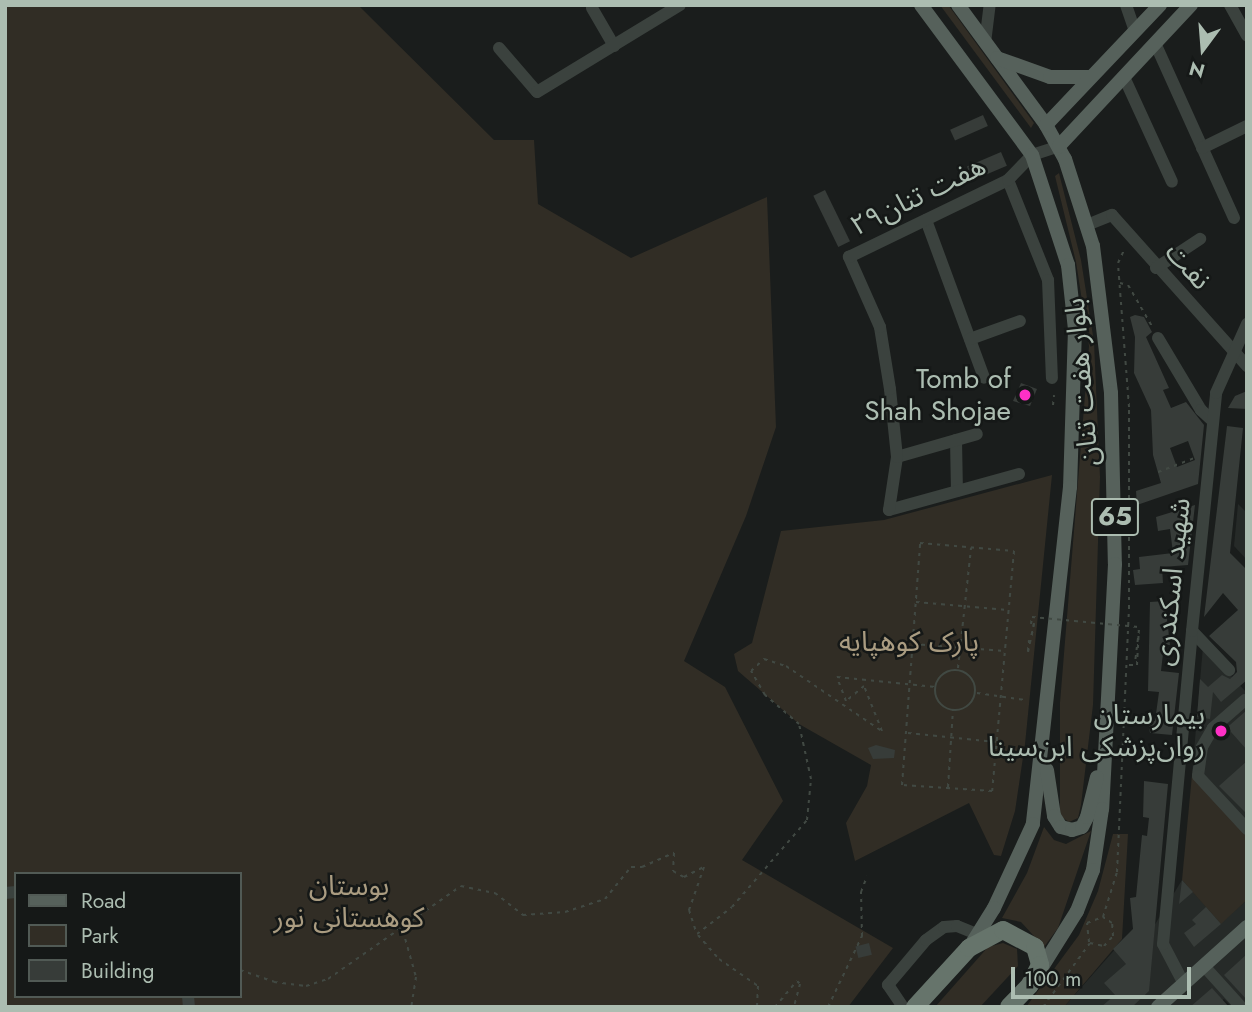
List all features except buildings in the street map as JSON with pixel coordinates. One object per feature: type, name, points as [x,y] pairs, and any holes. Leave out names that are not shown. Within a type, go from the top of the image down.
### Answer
[{"type":"highway","name":"65","points":[[915,1007],[973,941],[1003,930],[1022,936],[1035,947],[1040,965],[1030,985],[1009,1007]]},
{"type":"main road","name":"بلوار هفت تنان","points":[[920,5],[1032,155],[1068,265],[1077,376],[1044,748],[1033,824],[973,941]]},
{"type":"main road","name":"بلوار هفت تنان","points":[[958,5],[1059,146],[1087,225],[1111,393],[1115,492],[1102,809],[1093,870],[1077,911],[1030,985]]},
{"type":"main road","points":[[1059,146],[1191,5]]},
{"type":"main road","points":[[1046,125],[1155,10],[1167,30]]},
{"type":"main road","points":[[996,58],[1050,77],[1090,77]]},
{"type":"main road","points":[[1044,748],[1054,816],[1061,827],[1072,830],[1082,827],[1087,817],[1104,752]]},
{"type":"main road","points":[[1158,1007],[1247,928]]},
{"type":"street","points":[[499,48],[537,92],[680,5]]},
{"type":"street","points":[[985,43],[990,5]]},
{"type":"street","points":[[1126,5],[1135,31]]},
{"type":"street","points":[[1230,5],[1247,36]]},
{"type":"street","points":[[592,8],[614,46]]},
{"type":"street","points":[[1155,43],[1234,218]]},
{"type":"street","points":[[1124,77],[1172,182]]},
{"type":"street","points":[[1202,148],[1247,126]]},
{"type":"street","points":[[1052,378],[1048,280],[1008,180],[1032,155],[1059,146]]},
{"type":"street","name":"هفت تنان۲۹","points":[[897,457],[880,327],[849,257],[1008,180]]},
{"type":"street","name":"نفت","points":[[1087,225],[1112,215],[1156,268],[1247,365]]},
{"type":"street","points":[[926,220],[985,379]]},
{"type":"street","points":[[1156,268],[1200,239]]},
{"type":"street","points":[[970,339],[1020,321]]},
{"type":"street","name":"شهید اسکندری","points":[[1184,984],[1163,944],[1181,743],[1216,393],[1232,351],[1247,324]]},
{"type":"street","points":[[1158,338],[1201,410],[1213,421]]},
{"type":"street","points":[[977,434],[897,457],[889,510],[1019,474]]},
{"type":"street","points":[[956,440],[957,491]]},
{"type":"street","points":[[1192,631],[1228,670]]},
{"type":"street","points":[[1245,700],[1213,728],[1202,747],[1198,776],[1247,829]]},
{"type":"street","points":[[1181,743],[1202,747]]},
{"type":"street","points":[[903,1007],[888,985],[926,940],[944,927],[957,926],[973,941]]},
{"type":"street","points":[[1204,966],[1241,1007]]},
{"type":"path","points":[[1119,282],[1128,285],[1158,338]]},
{"type":"path","points":[[1054,395],[1054,405]]},
{"type":"path","points":[[1158,472],[1210,453]]},
{"type":"path","points":[[920,543],[972,547],[1014,551],[992,791],[902,785],[920,543]]},
{"type":"path","points":[[958,670],[972,547]]},
{"type":"path","points":[[915,601],[1009,610]]},
{"type":"path","points":[[1031,638],[1031,623],[1031,653],[1028,652],[1030,629],[1032,617],[1139,627],[1138,665],[1127,665]]},
{"type":"path","points":[[912,644],[1006,651]]},
{"type":"path","points":[[697,934],[733,907],[807,820],[811,779],[799,724],[765,695],[751,671],[764,659],[786,666],[883,732],[864,686],[846,701],[837,677],[935,687]]},
{"type":"path","points":[[958,670],[972,679],[975,692],[965,708],[953,710],[938,700],[935,687],[942,675],[958,670]]},
{"type":"path","points":[[975,692],[1025,700]]},
{"type":"path","points":[[948,788],[953,710]]},
{"type":"path","points":[[906,733],[997,742]]},
{"type":"path","points":[[242,971],[274,982],[306,986],[328,979],[403,930],[461,886],[495,893],[523,915],[565,912],[605,899],[631,867],[642,867],[674,853],[673,871],[684,877],[704,867],[689,910],[697,934],[719,959],[758,986],[757,1007]]},
{"type":"path","points":[[828,1007],[862,936],[861,892],[867,876]]},
{"type":"path","points":[[1090,943],[1084,932],[1087,923],[1103,917]]},
{"type":"path","points":[[403,930],[416,977],[411,1007]]},
{"type":"path","points":[[775,1007],[797,981],[800,984],[794,1007]]},
{"type":"shaded area","points":[[1238,504],[1247,513],[1247,560],[1234,546]]},
{"type":"shaded area","name":"بیمارستان روان‌پزشکی ابن‌سینا","points":[[1203,646],[1247,693],[1247,834],[1192,775]]},
{"type":"shaded area","points":[[1182,880],[1221,923],[1247,900],[1247,1007],[1232,1007],[1224,999],[1214,1007],[1064,1007],[1133,929],[1154,926]]},
{"type":"green space","name":"بوستان کوهستانی نور","points":[[5,5],[358,5],[494,140],[534,140],[538,204],[631,258],[767,197],[776,427],[746,516],[684,661],[725,687],[783,801],[742,860],[893,948],[848,1007],[5,1007]]},
{"type":"green space","points":[[940,5],[949,6],[1034,123],[1031,128]]},
{"type":"green space","points":[[1059,173],[1081,260],[1094,342],[1100,477],[1093,705],[1081,805],[1078,818],[1069,822],[1060,816],[1060,703],[1089,346],[1076,262],[1055,176]]},
{"type":"green space","name":"پارک کوهپایه","points":[[1052,475],[1025,744],[1015,811],[1001,856],[994,855],[969,803],[855,861],[846,823],[867,786],[871,765],[799,724],[738,671],[734,654],[752,643],[781,531],[884,520]]},
{"type":"green space","points":[[1192,775],[1247,834],[1247,900],[1221,924],[1182,880]]},
{"type":"green space","points":[[1044,827],[1054,840],[1066,844],[1091,831],[1058,928],[1044,947],[1021,922],[1002,918],[1027,873]]},
{"type":"green space","points":[[1113,834],[1128,834],[1122,939],[1064,1007],[1026,1007],[1079,935],[1098,891]]},
{"type":"green space","points":[[1003,943],[1017,949],[1018,966],[980,1007],[935,1007],[988,947]]},
{"type":"place","name":"Tomb of Shah Shojae","points":[[1025,395]]},
{"type":"place","name":"بیمارستان روان‌پزشکی ابن‌سینا","points":[[1221,731]]}]
